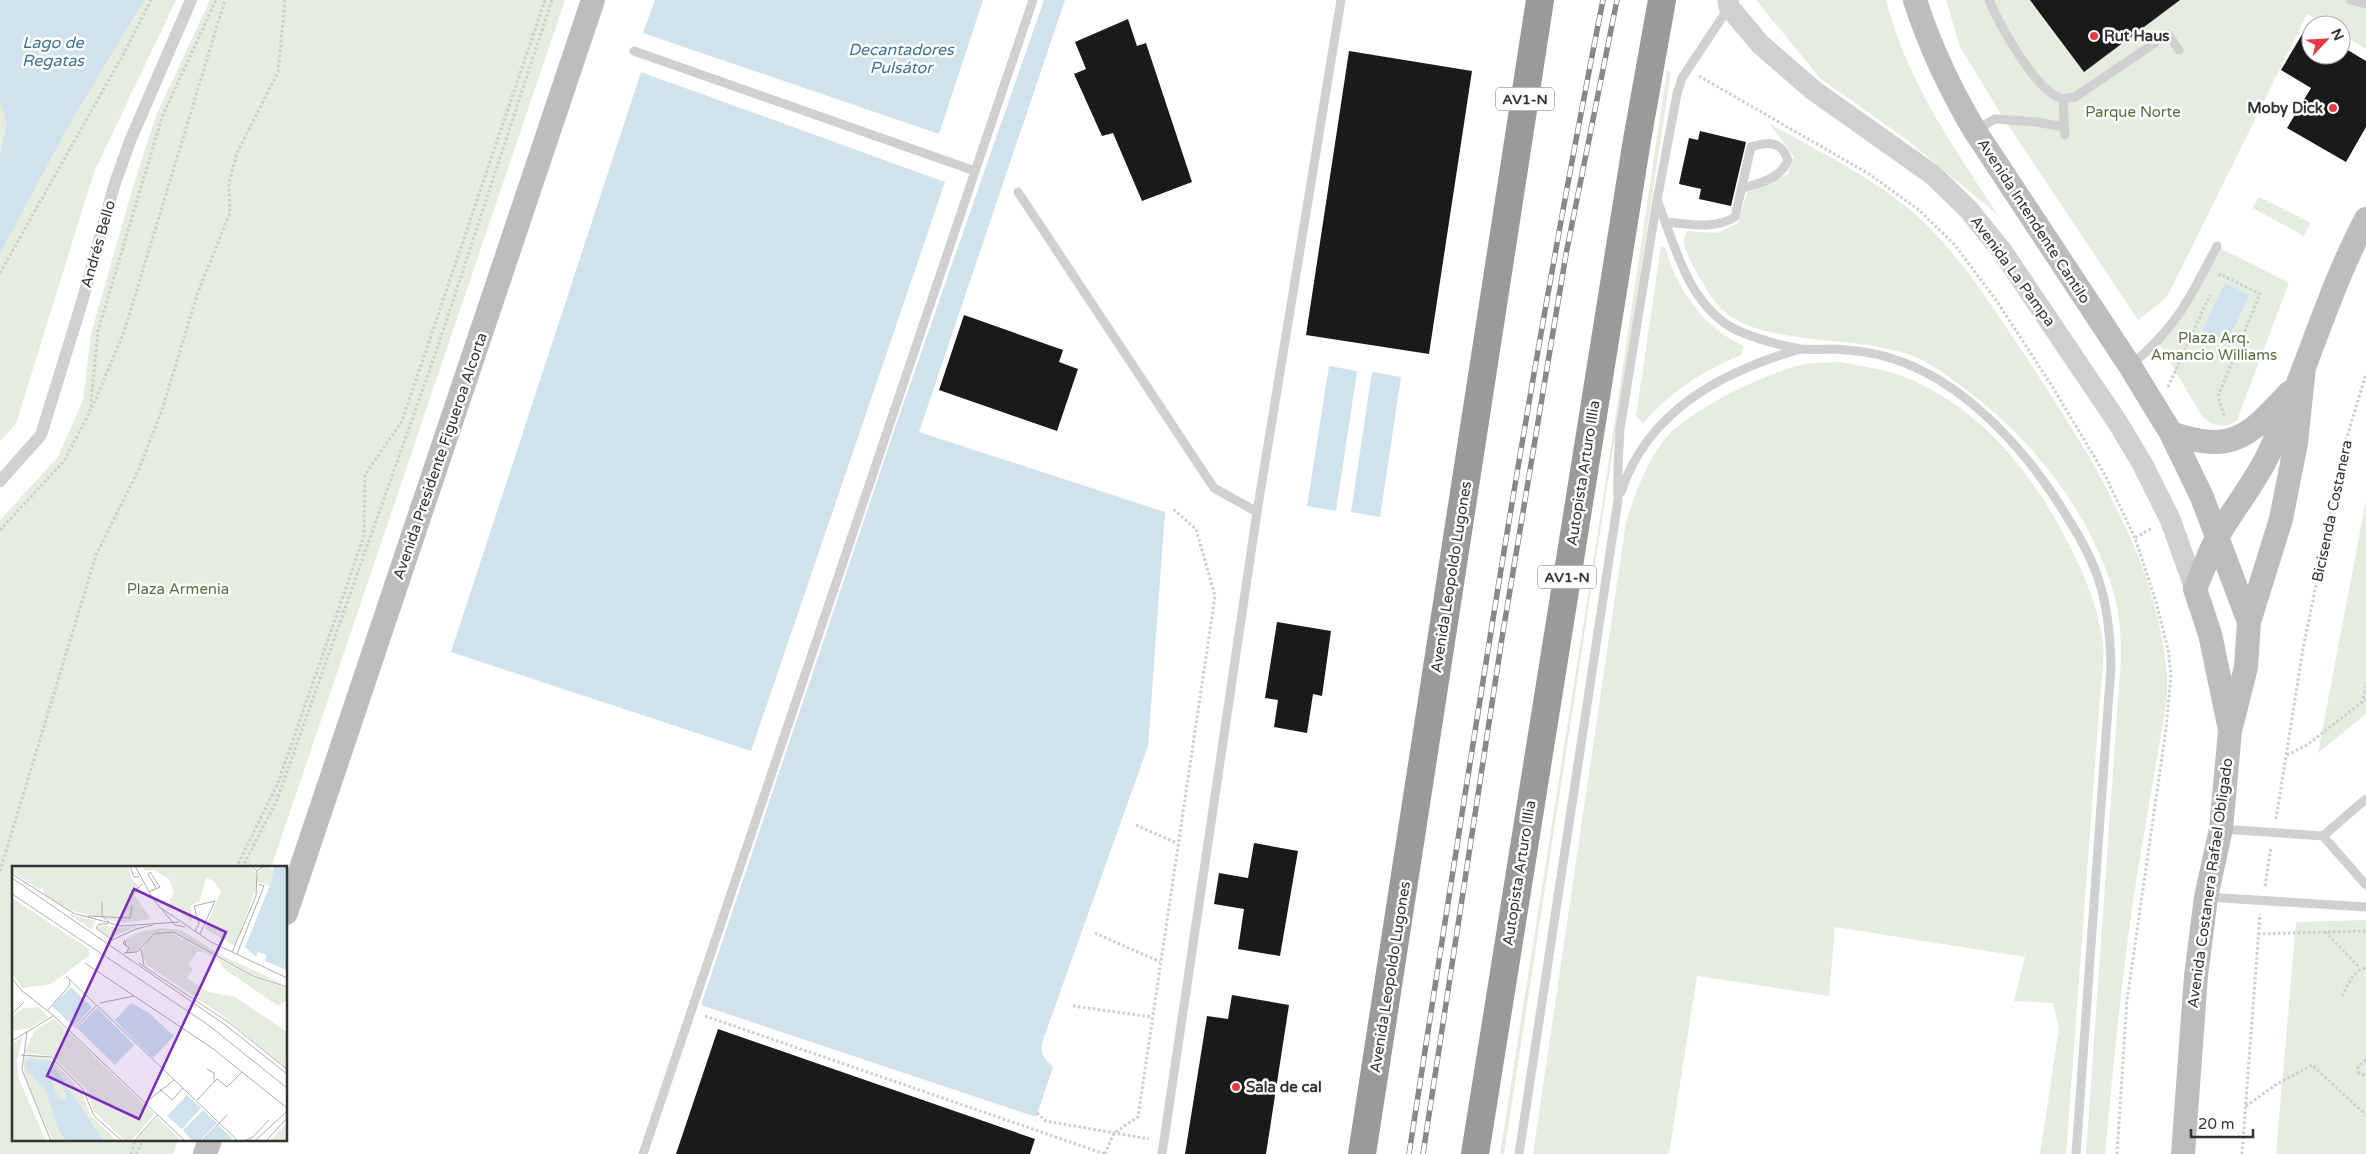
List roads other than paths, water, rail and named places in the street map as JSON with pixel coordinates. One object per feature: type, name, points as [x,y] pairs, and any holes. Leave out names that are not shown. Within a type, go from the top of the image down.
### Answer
[{"type":"highway","name":"Avenida Leopoldo Lugones","points":[[1362,1154],[1540,0]]},
{"type":"highway","name":"Autopista Arturo Illia","points":[[1475,1154],[1636,140],[1662,0]]},
{"type":"main road","name":"Avenida Presidente Figueroa Alcorta","points":[[288,907],[593,0]]},
{"type":"main road","name":"Avenida Intendente Cantilo","points":[[1915,0],[1931,47],[1953,94],[1975,131],[2130,366],[2171,433]]},
{"type":"main road","name":"Avenida Costanera Rafael Obligado","points":[[2230,732],[2210,634],[2195,589],[2217,537],[2256,478],[2270,452],[2328,301],[2366,219]]},
{"type":"main road","name":"Avenida Costanera Rafael Obligado","points":[[2183,1154],[2194,1003],[2206,897],[2221,829],[2230,732],[2246,667],[2249,622],[2281,519],[2296,443],[2300,377]]},
{"type":"main road","points":[[2171,433],[2196,442],[2232,441],[2251,430],[2300,377]]},
{"type":"main road","points":[[2171,433],[2202,497],[2249,622]]},
{"type":"main road","points":[[205,1154],[209,1142]]},
{"type":"street","name":"Andrés Bello","points":[[0,480],[42,435],[115,183],[133,133],[191,0]]},
{"type":"street","name":"Avenida La Pampa","points":[[1729,3],[1760,44],[1812,90],[1933,175],[1968,209],[2002,251],[2118,423],[2143,465],[2170,519],[2195,589]]},
{"type":"lane","points":[[643,1154],[1033,0]]},
{"type":"lane","points":[[1162,1154],[1257,512],[1341,0]]},
{"type":"lane","points":[[1989,0],[1996,15],[2043,88],[2063,99],[2075,97],[2168,34],[2179,50]]},
{"type":"lane","points":[[2350,0],[2366,4]]},
{"type":"lane","points":[[1519,1154],[1618,500],[1620,429],[1676,94],[1682,78],[1729,3]]},
{"type":"lane","points":[[634,51],[975,171]]},
{"type":"lane","points":[[1975,131],[1995,119],[2036,122],[2064,131],[2063,99]]},
{"type":"lane","points":[[1666,222],[1705,226],[1724,224],[1735,217],[1741,189],[1751,148],[1763,143],[1776,144],[1784,150],[1788,160],[1784,170],[1776,176],[1741,189]]},
{"type":"lane","points":[[1018,192],[1214,488],[1257,512]]},
{"type":"lane","points":[[1657,200],[1689,281],[1714,314],[1730,326],[1746,334],[1800,349],[1861,351],[1888,357],[1916,368],[1969,402],[2017,446],[2040,474],[2089,554],[2099,579],[2106,606],[2111,666],[2076,1154]]},
{"type":"lane","points":[[2130,366],[2158,342],[2178,319],[2216,246]]},
{"type":"lane","points":[[1618,500],[1628,469],[1646,439],[1674,411],[1694,396],[1739,370],[1754,363],[1800,349]]},
{"type":"lane","points":[[2221,829],[2323,836],[2366,799]]},
{"type":"lane","points":[[2323,836],[2366,885]]},
{"type":"lane","points":[[2206,897],[2366,906]]},
{"type":"water","name":"Lago de Regatas","points":[[0,0],[144,0],[69,125],[0,253],[0,155],[7,123],[0,100]]},
{"type":"water","name":"Decantadores Pulsátor","points":[[655,0],[983,0],[939,134],[643,33]]},
{"type":"water","points":[[1044,0],[1065,0],[919,432],[1165,512],[1148,746],[1042,1043],[1044,1056],[1053,1067],[1036,1117],[701,1005],[896,425]]},
{"type":"water","points":[[641,72],[945,182],[751,751],[451,652]]},
{"type":"water","points":[[2225,283],[2249,295],[2227,342],[2202,331]]},
{"type":"water","points":[[1329,366],[1357,371],[1336,511],[1307,506]]},
{"type":"water","points":[[1372,372],[1401,377],[1380,517],[1351,512]]},
{"type":"railway","points":[[1409,1154],[1524,432],[1575,144],[1603,0]]},
{"type":"railway","points":[[1423,1154],[1502,638],[1566,254],[1617,0]]},
{"type":"place","name":"Rut Haus","points":[[2094,36]]},
{"type":"place","name":"Moby Dick","points":[[2333,108]]},
{"type":"place","name":"Sala de cal","points":[[1236,1087]]},
{"type":"park label","name":"Parque Norte","points":[[2133,112]]},
{"type":"park label","name":"Plaza Arq. Amancio Williams","points":[[2214,346]]},
{"type":"park label","name":"Plaza Armenia","points":[[178,589]]}]
